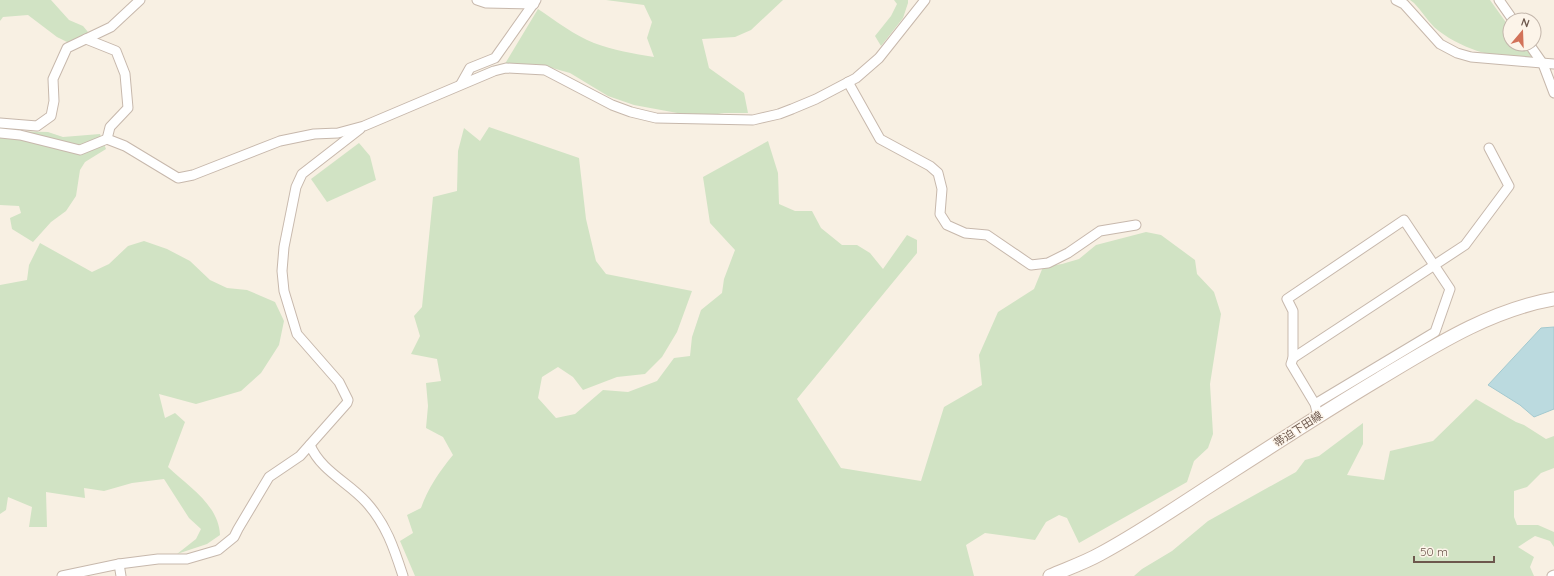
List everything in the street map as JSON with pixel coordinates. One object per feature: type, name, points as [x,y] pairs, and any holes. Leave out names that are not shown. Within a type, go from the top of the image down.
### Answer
[{"type":"main road","name":"帯迫下田線","points":[[1050,576],[1099,555],[1166,514],[1316,410],[1474,325],[1515,309],[1537,302],[1554,299]]},
{"type":"street","points":[[0,123],[38,126],[51,116],[54,101],[53,79],[67,48],[111,27],[140,0]]},
{"type":"street","points":[[477,0],[486,3],[535,2]]},
{"type":"street","points":[[0,133],[20,135],[80,150],[107,139],[125,146],[178,178],[193,175],[280,141],[314,134],[338,133],[364,126],[461,84],[506,68],[545,70],[612,105],[631,112],[656,118],[753,120],[779,114],[856,78],[879,58],[925,0]]},
{"type":"street","points":[[1396,0],[1404,4],[1440,44],[1457,53],[1471,57],[1554,64]]},
{"type":"street","points":[[1499,0],[1507,12]]},
{"type":"street","points":[[461,84],[470,68],[495,58],[535,2]]},
{"type":"street","points":[[86,39],[116,51],[125,74],[128,108],[110,127],[107,139]]},
{"type":"street","points":[[1535,52],[1543,64],[1554,93]]},
{"type":"street","points":[[848,82],[880,139],[930,166],[938,173],[942,189],[940,214],[947,225],[964,234],[987,236],[1031,265],[1048,263],[1068,253],[1100,231],[1136,225]]},
{"type":"street","points":[[62,576],[119,564],[158,559],[187,559],[218,550],[234,538],[238,528],[269,477],[300,456],[348,403],[339,382],[297,334],[283,284],[284,247],[296,187],[302,174],[364,126]]},
{"type":"street","points":[[1293,358],[1465,245],[1509,186],[1490,148]]},
{"type":"street","points":[[1404,220],[1450,290],[1435,332],[1316,410],[1291,364],[1293,358],[1293,311],[1287,299],[1404,220]]},
{"type":"street","points":[[310,445],[315,456],[326,468],[366,502],[381,521],[392,543],[403,576]]},
{"type":"street","points":[[119,564],[121,576]]},
{"type":"green space","points":[[0,0],[51,0],[69,20],[83,26],[88,32],[71,44],[57,37],[28,15],[3,17],[0,21]]},
{"type":"green space","points":[[606,0],[783,0],[751,30],[735,37],[702,39],[709,68],[744,93],[748,113],[724,113],[699,117],[634,105],[608,96],[570,73],[545,66],[518,64],[503,67],[538,9],[572,32],[594,43],[624,52],[654,57],[647,38],[652,22],[644,5]]},
{"type":"green space","points":[[894,0],[908,0],[908,3],[903,18],[881,46],[875,36],[891,16],[897,4]]},
{"type":"green space","points":[[1410,0],[1490,0],[1502,17],[1502,52],[1528,52],[1532,57],[1526,62],[1502,58],[1477,51],[1454,41],[1434,27]]},
{"type":"green space","points":[[489,127],[579,158],[586,219],[596,261],[606,274],[692,291],[677,332],[662,357],[645,374],[617,377],[583,390],[573,377],[558,367],[542,377],[538,398],[556,418],[575,414],[603,390],[628,392],[657,381],[674,358],[690,356],[692,337],[701,310],[722,293],[724,279],[735,250],[710,223],[703,177],[768,141],[778,173],[779,204],[795,211],[812,211],[821,228],[842,245],[857,245],[870,253],[883,269],[907,235],[917,240],[917,253],[797,399],[841,468],[921,481],[944,407],[982,385],[979,355],[998,312],[1034,289],[1043,267],[1079,259],[1096,245],[1146,232],[1161,235],[1195,260],[1197,274],[1214,292],[1221,314],[1210,384],[1213,434],[1208,448],[1194,461],[1187,482],[1079,543],[1067,518],[1059,515],[1046,522],[1035,540],[985,533],[966,545],[974,576],[415,576],[400,541],[413,533],[407,515],[421,508],[434,480],[453,455],[443,437],[426,428],[428,406],[426,383],[441,381],[437,359],[411,354],[420,336],[414,316],[422,307],[433,197],[457,191],[458,151],[464,128],[480,141]]},
{"type":"green space","points":[[0,132],[48,132],[63,137],[100,134],[106,149],[85,162],[80,170],[76,196],[66,211],[51,222],[33,242],[12,229],[10,218],[21,213],[19,206],[0,205]]},
{"type":"green space","points":[[359,143],[370,156],[376,180],[327,202],[311,179]]},
{"type":"green space","points":[[144,241],[167,249],[190,261],[210,280],[227,288],[247,290],[275,302],[284,321],[279,345],[261,373],[241,391],[196,404],[159,394],[165,418],[175,413],[185,422],[168,467],[193,489],[208,505],[218,524],[220,535],[207,544],[177,554],[196,539],[201,529],[189,518],[164,479],[132,483],[104,491],[84,488],[85,498],[46,492],[47,527],[29,527],[32,507],[8,497],[6,510],[0,514],[0,285],[27,280],[29,265],[40,243],[92,272],[109,264],[128,246]]},
{"type":"green space","points":[[1476,399],[1524,425],[1546,439],[1554,436],[1554,468],[1541,473],[1527,487],[1514,491],[1514,517],[1517,525],[1538,525],[1554,532],[1554,547],[1550,541],[1535,536],[1518,547],[1534,557],[1530,567],[1534,576],[1134,576],[1142,569],[1172,551],[1208,521],[1296,472],[1305,460],[1319,456],[1363,423],[1363,444],[1347,475],[1384,480],[1390,451],[1433,441]]},
{"type":"water","points":[[1554,327],[1554,409],[1534,417],[1520,405],[1488,385],[1541,328]]}]
